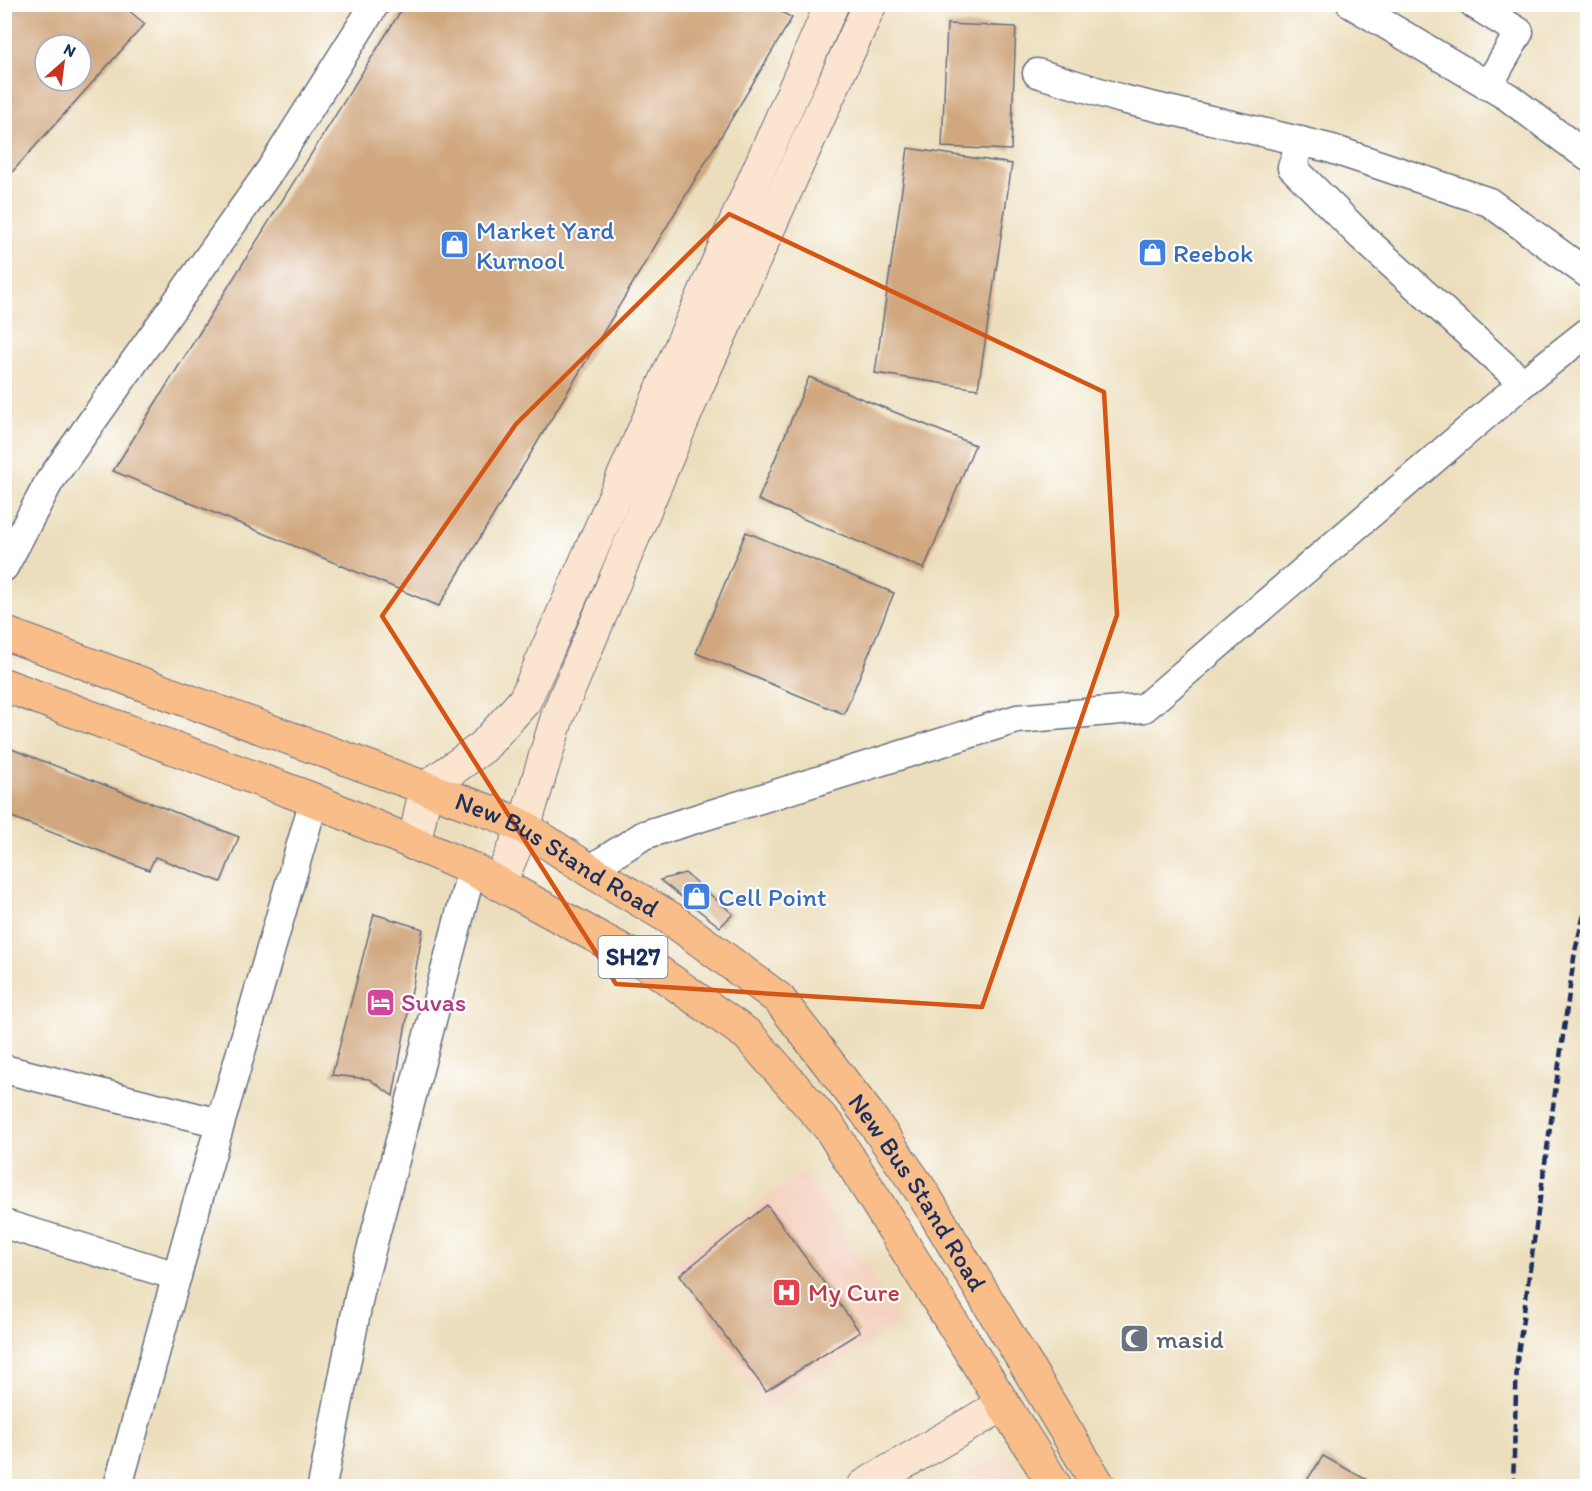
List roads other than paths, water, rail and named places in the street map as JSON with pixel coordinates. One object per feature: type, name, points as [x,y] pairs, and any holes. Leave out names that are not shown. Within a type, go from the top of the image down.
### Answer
[{"type":"main road","points":[[414,844],[426,788],[483,747],[525,700],[831,4]]},
{"type":"main road","points":[[486,877],[524,827],[558,715],[697,386],[870,4]]},
{"type":"main road","name":"New Bus Stand Road","points":[[4,633],[496,814],[524,827],[589,870],[670,918],[779,999],[867,1113],[922,1192],[1099,1486]]},
{"type":"main road","name":"New Bus Stand Road","points":[[4,685],[314,800],[486,877],[647,964],[748,1035],[830,1128],[1055,1486]]},
{"type":"main road","points":[[864,1486],[1002,1405]]},
{"type":"street","points":[[4,567],[49,483],[271,169],[375,4]]},
{"type":"street","points":[[1351,4],[1508,98],[1587,157]]},
{"type":"street","points":[[1474,4],[1519,32],[1488,86]]},
{"type":"street","points":[[1037,73],[1122,99],[1329,148],[1489,202],[1587,274]]},
{"type":"street","points":[[1301,141],[1292,167],[1361,236],[1523,383]]},
{"type":"street","points":[[589,870],[644,835],[1017,718],[1144,708],[1523,383],[1587,333]]},
{"type":"street","points":[[118,1486],[314,800]]},
{"type":"street","points":[[322,1486],[360,1292],[486,877]]},
{"type":"street","points":[[4,1069],[220,1123]]},
{"type":"street","points":[[4,1224],[177,1276]]},
{"type":"railway","points":[[1513,1486],[1517,1361],[1575,951],[1588,898]]},
{"type":"place","name":"Market Yard Kurnool","points":[[455,245]]},
{"type":"place","name":"Reebok","points":[[1152,253]]},
{"type":"place","name":"Cell Point","points":[[697,897]]},
{"type":"place","name":"Suvas","points":[[380,1002]]},
{"type":"place","name":"My Cure","points":[[787,1292]]},
{"type":"place","name":"masid","points":[[1135,1339]]}]
